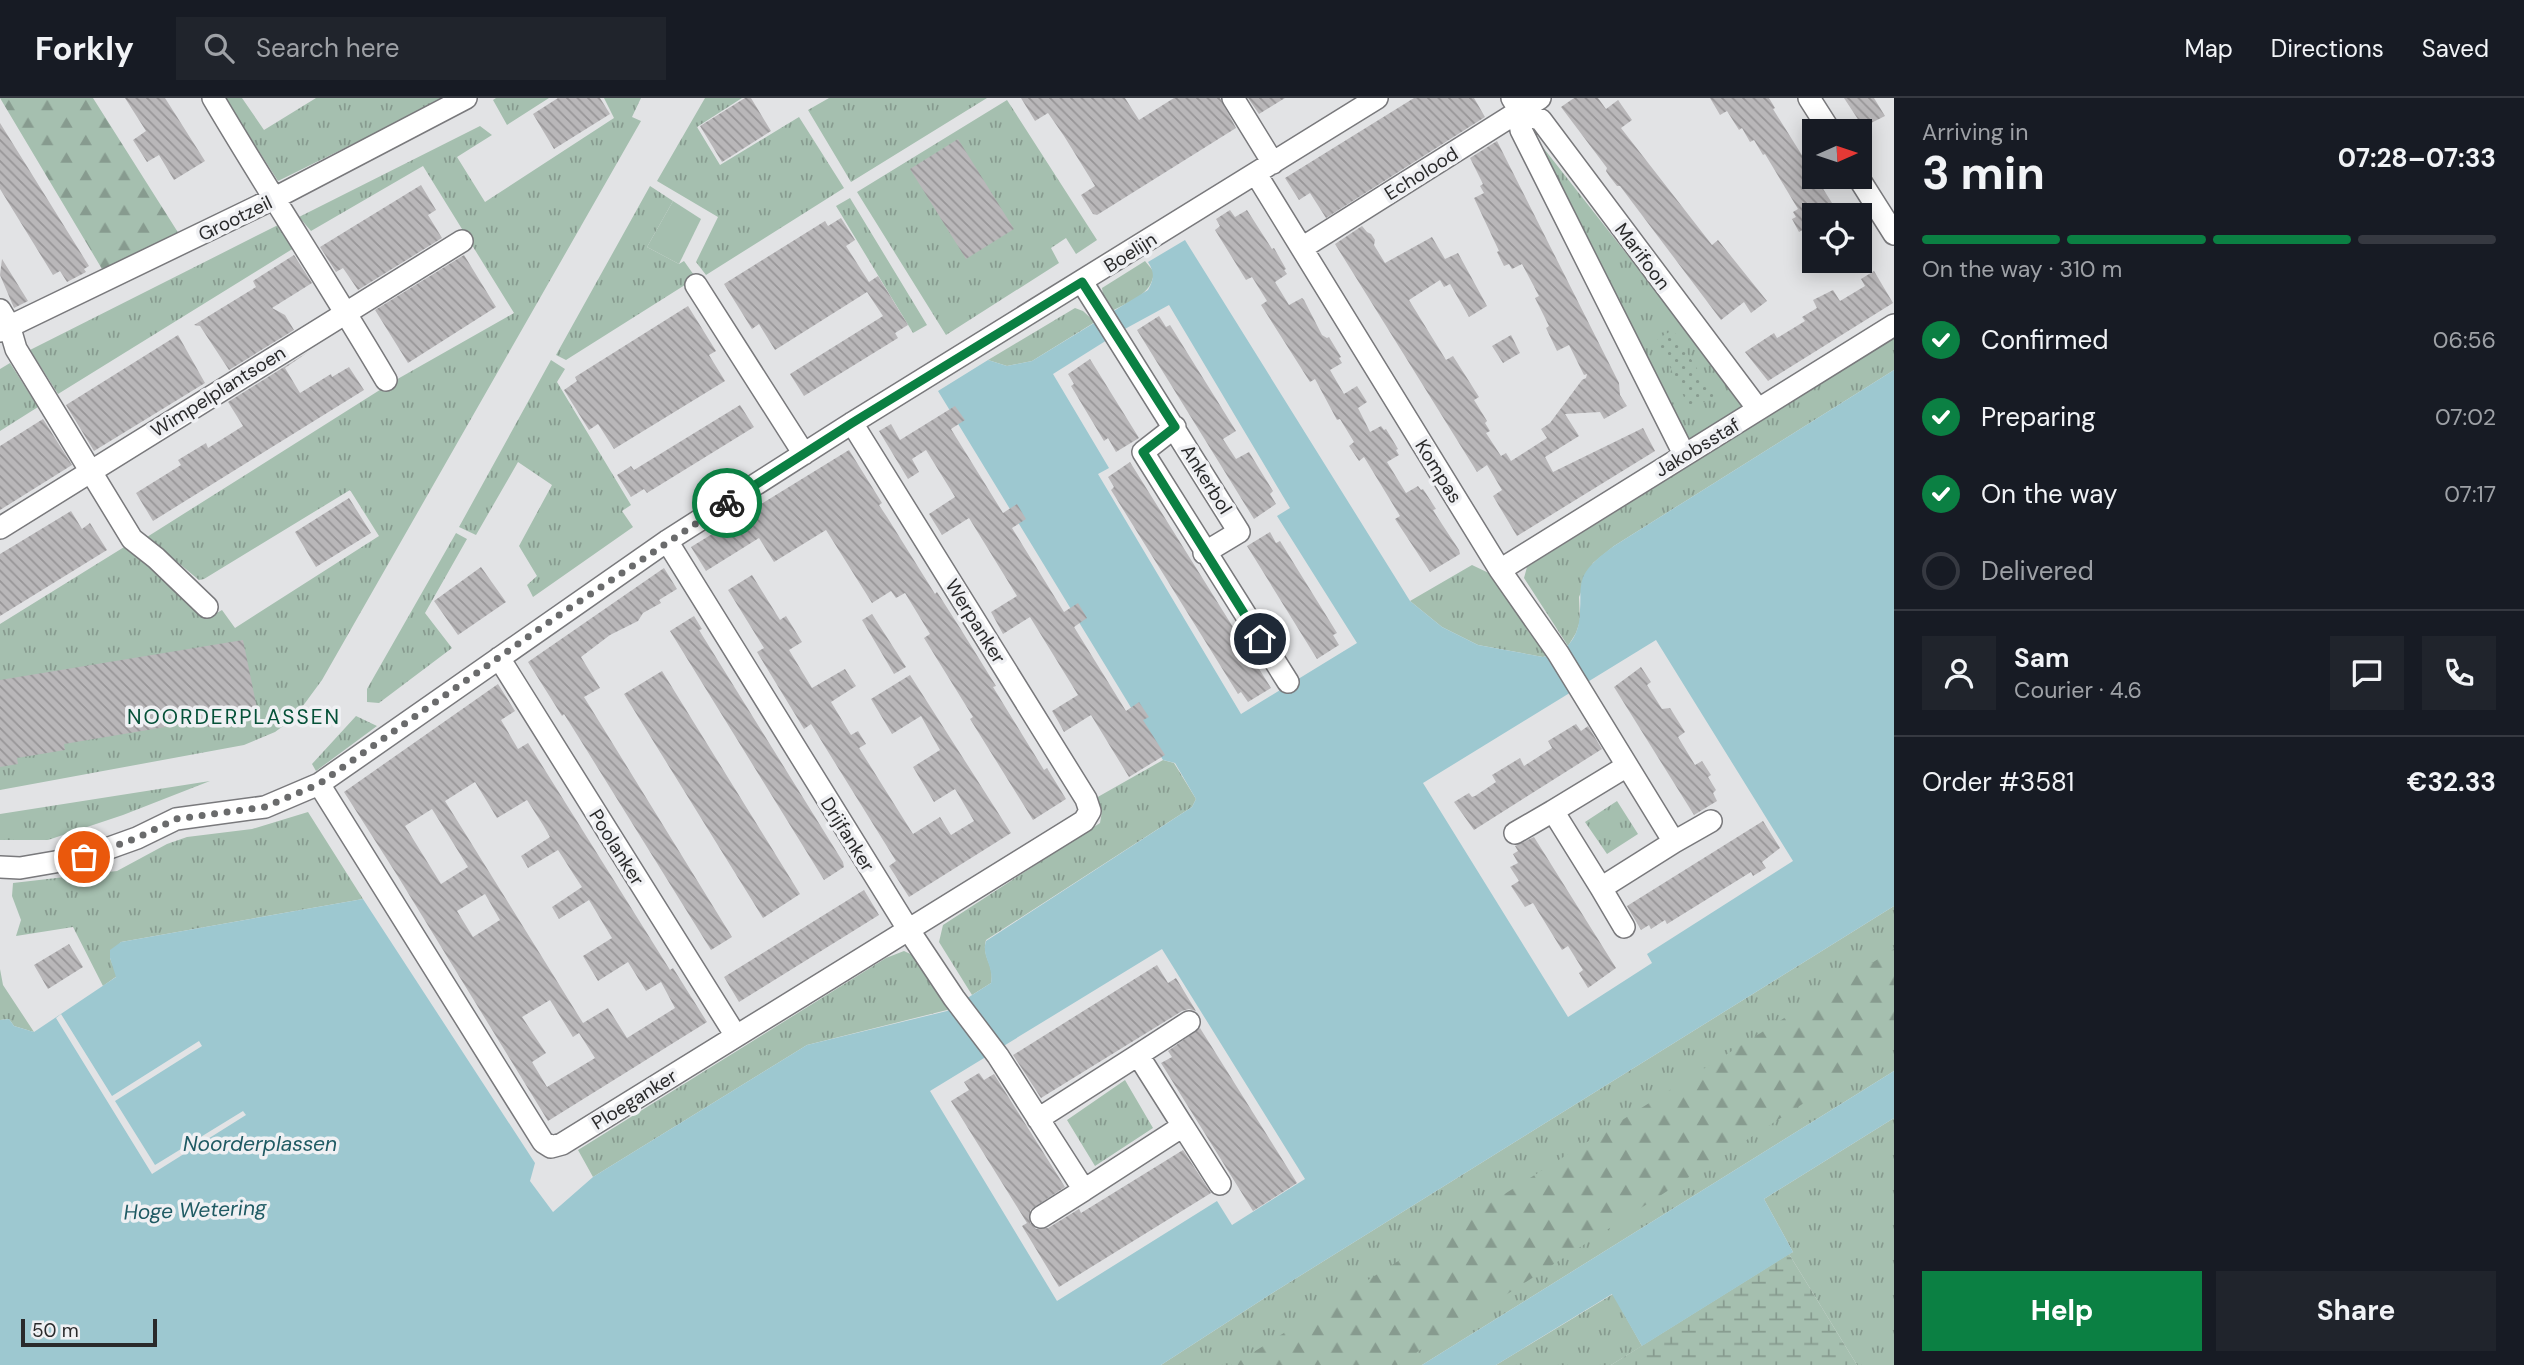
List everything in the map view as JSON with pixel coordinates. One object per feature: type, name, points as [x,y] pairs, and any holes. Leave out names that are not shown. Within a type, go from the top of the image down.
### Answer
[{"type":"street","points":[[213,98],[273,200],[346,312],[386,380]]},
{"type":"street","name":"Grootzeil","points":[[3,322],[273,200],[466,98]]},
{"type":"street","points":[[1233,98],[1265,169]]},
{"type":"street","name":"Boelijn","points":[[0,867],[20,868],[84,857],[137,838],[176,819],[265,807],[319,784],[667,541],[852,423],[1377,98]]},
{"type":"street","name":"Echolood","points":[[1302,248],[1516,104],[1541,98]]},
{"type":"street","points":[[1809,98],[1822,119]]},
{"type":"street","points":[[1516,104],[1521,130],[1684,454]]},
{"type":"street","name":"Marifoon","points":[[1516,104],[1541,120],[1758,410]]},
{"type":"street","name":"Kompas","points":[[1265,169],[1302,248],[1500,570],[1558,653],[1674,842]]},
{"type":"street","points":[[1866,189],[1894,234]]},
{"type":"street","name":"Wimpelplantsoen","points":[[0,528],[462,241]]},
{"type":"street","name":"Ankerbol","points":[[1082,282],[1240,532],[1204,553]]},
{"type":"street","points":[[696,285],[804,454]]},
{"type":"street","points":[[3,322],[16,349],[132,539],[207,607]]},
{"type":"street","name":"Jakobsstaf","points":[[1500,570],[1894,325]]},
{"type":"street","name":"Werpanker","points":[[852,423],[1086,799],[1090,811],[1084,821]]},
{"type":"street","name":"Ankerbol","points":[[1175,427],[1143,452],[1204,553],[1288,682]]},
{"type":"street","name":"Drijfanker","points":[[667,541],[908,929],[954,998],[998,1056],[1084,1190]]},
{"type":"street","name":"Poolanker","points":[[499,658],[736,1036]]},
{"type":"street","points":[[1515,833],[1627,766]]},
{"type":"street","name":"Ploeganker","points":[[319,784],[543,1142],[551,1147],[562,1144],[1084,821]]},
{"type":"street","points":[[1553,811],[1624,927]]},
{"type":"street","points":[[1601,888],[1711,821]]},
{"type":"street","points":[[1038,1119],[1189,1022]]},
{"type":"street","points":[[1138,1055],[1220,1185]]},
{"type":"street","points":[[1041,1217],[1183,1126]]},
{"type":"green space","points":[[0,98],[93,98],[179,234],[102,269]]},
{"type":"green space","points":[[225,98],[242,98],[264,130],[316,98],[446,98],[278,181]]},
{"type":"green space","points":[[549,98],[507,125],[493,100]]},
{"type":"green space","points":[[604,98],[641,98],[632,117],[641,121],[322,680],[294,718],[275,732],[244,745],[0,790],[0,624],[129,544],[206,619],[222,610],[235,628],[379,536],[350,490],[204,579],[199,580],[147,537],[394,381],[514,313],[423,166],[311,231],[299,217],[480,126],[492,135],[457,157],[485,202],[614,118]]},
{"type":"green space","points":[[705,98],[742,98],[697,127],[720,165],[799,117],[844,188],[706,275],[696,262],[718,217],[657,181]]},
{"type":"green space","points":[[829,98],[987,98],[851,182],[808,110]]},
{"type":"green space","points":[[1007,100],[1097,240],[1076,254],[1066,238],[1051,248],[1059,263],[946,335],[857,192]]},
{"type":"green space","points":[[1534,136],[1743,402],[1739,410],[1697,439],[1687,440]]},
{"type":"green space","points":[[650,186],[673,201],[647,247],[679,264],[684,261],[696,278],[566,360],[556,355]]},
{"type":"green space","points":[[850,198],[927,325],[913,333],[836,206]]},
{"type":"green space","points":[[673,201],[701,219],[679,264],[647,247]]},
{"type":"green space","points":[[280,224],[294,248],[58,394],[30,350]]},
{"type":"green space","points":[[1145,261],[1154,272],[1149,286],[1145,292],[1112,311],[1102,288]]},
{"type":"green space","points":[[1075,308],[1083,311],[1095,322],[1032,361],[1007,366],[988,360]]},
{"type":"green space","points":[[1673,330],[1714,396],[1690,410],[1657,339]]},
{"type":"green space","points":[[1894,338],[1894,370],[1614,546],[1593,563],[1579,597],[1580,621],[1568,646],[1524,578],[1527,567]]},
{"type":"green space","points":[[551,360],[565,369],[557,382],[631,505],[622,511],[633,527],[533,597],[527,585],[537,576],[519,546],[552,485],[518,462],[476,535],[459,527]]},
{"type":"green space","points":[[10,363],[38,407],[0,431],[0,369]]},
{"type":"green space","points":[[456,533],[467,539],[425,613],[452,648],[379,703],[367,702],[367,689]]},
{"type":"green space","points":[[1472,565],[1493,575],[1550,655],[1543,657],[1478,645],[1442,627],[1410,601]]},
{"type":"green space","points":[[356,716],[377,726],[316,771],[312,764]]},
{"type":"green space","points":[[1163,760],[1174,763],[1196,799],[1192,807],[986,940],[985,952],[992,976],[991,983],[972,995],[939,942],[943,925],[1100,823],[1102,811],[1096,798]]},
{"type":"green space","points":[[210,781],[123,815],[48,840],[0,840],[0,814]]},
{"type":"green space","points":[[1617,801],[1638,834],[1607,854],[1585,822]]},
{"type":"green space","points":[[308,812],[363,899],[121,942],[110,958],[117,976],[103,986],[73,927],[16,936],[21,920],[12,896],[13,883],[117,871],[167,844],[187,837],[252,829]]},
{"type":"green space","points":[[1894,906],[1894,1071],[1422,1365],[1161,1365],[1274,1292]]},
{"type":"green space","points":[[1894,949],[1894,1045],[1397,1365],[1233,1365]]},
{"type":"green space","points":[[904,951],[917,957],[951,1009],[807,1045],[593,1177],[578,1150],[886,958]]},
{"type":"green space","points":[[0,969],[3,985],[34,1032],[14,1026],[9,1019],[0,1020]]},
{"type":"green space","points":[[1125,1080],[1153,1128],[1095,1166],[1067,1120]]},
{"type":"green space","points":[[1894,1118],[1894,1365],[1857,1365],[1789,1254],[1793,1252],[1764,1199]]},
{"type":"green space","points":[[1789,1254],[1857,1365],[1611,1365]]},
{"type":"green space","points":[[1613,1294],[1642,1346],[1611,1365],[1496,1365]]},
{"type":"water","name":"Noorderplassen","points":[[1185,240],[1410,601],[1442,627],[1478,645],[1543,657],[1550,655],[1552,658],[1573,638],[1580,618],[1583,577],[1601,556],[1894,370],[1894,906],[1161,1365],[0,1365],[0,1020],[9,1019],[14,1026],[34,1032],[116,977],[110,950],[121,942],[363,899],[535,1163],[530,1181],[553,1212],[593,1177],[807,1045],[947,1011],[991,983],[991,971],[985,952],[986,941],[1192,807],[1196,799],[1175,763],[1163,760],[938,391],[988,360],[1007,366],[1032,361],[1148,290],[1153,276],[1148,262]],"holes":[[[1169,305],[1290,508],[1277,516],[1357,643],[1241,714],[1098,474],[1109,468],[1053,374]],[[1656,640],[1793,861],[1647,954],[1652,963],[1568,1017],[1423,783]],[[1162,949],[1305,1179],[1232,1225],[1217,1201],[1057,1301],[930,1091]]]},
{"type":"water","points":[[1894,1071],[1894,1118],[1764,1199],[1793,1252],[1642,1346],[1612,1294],[1496,1365],[1422,1365]]},
{"type":"pier","points":[[61,1014],[112,1096],[199,1041],[202,1046],[115,1101],[155,1165],[243,1111],[246,1115],[152,1174],[56,1018]]},
{"type":"building","points":[[125,98],[165,98],[205,161],[174,180],[159,155],[147,162],[133,140],[146,131]]},
{"type":"building","points":[[558,98],[600,98],[610,114],[554,149],[533,114]]},
{"type":"building","points":[[745,98],[751,98],[771,131],[722,162],[700,126]]},
{"type":"building","points":[[1021,98],[1125,98],[1139,120],[1174,98],[1220,98],[1236,128],[1097,215],[1093,214],[1081,195],[1095,186],[1064,136],[1048,113],[1035,121]]},
{"type":"building","points":[[1248,98],[1285,98],[1259,114]]},
{"type":"building","points":[[1414,98],[1474,98],[1485,117],[1326,218],[1310,193],[1299,200],[1285,178]]},
{"type":"building","points":[[1574,98],[1598,98],[1606,109],[1618,100],[1632,120],[1621,128],[1712,245],[1718,240],[1767,301],[1751,313],[1744,302],[1721,320],[1620,186],[1610,177],[1607,168],[1561,107]]},
{"type":"building","points":[[1710,98],[1769,98],[1802,155],[1802,189],[1823,189],[1832,203],[1802,203],[1802,230],[1799,232],[1792,219],[1796,217],[1793,212],[1798,209],[1765,154],[1763,155],[1754,140],[1750,142],[1742,128],[1739,130],[1727,111],[1720,115]]},
{"type":"building","points":[[1844,98],[1874,98],[1885,116],[1872,122],[1872,119],[1858,119]]},
{"type":"building","points":[[0,123],[89,266],[84,269],[86,272],[67,282],[60,271],[53,275],[0,189]]},
{"type":"building","points":[[958,139],[1014,229],[966,259],[910,169]]},
{"type":"building","points":[[1497,141],[1619,383],[1620,395],[1627,406],[1604,419],[1600,412],[1565,414],[1579,436],[1545,457],[1553,472],[1643,428],[1655,451],[1517,536],[1493,496],[1502,490],[1487,465],[1477,472],[1335,244],[1362,226],[1375,240],[1374,245],[1385,263],[1432,237],[1445,259],[1458,253],[1487,306],[1469,317],[1450,284],[1444,287],[1440,280],[1409,300],[1446,360],[1453,356],[1479,397],[1474,400],[1487,421],[1485,423],[1490,431],[1486,433],[1501,456],[1506,453],[1511,461],[1547,438],[1541,429],[1550,423],[1587,374],[1584,375],[1569,345],[1557,351],[1546,328],[1549,326],[1535,298],[1539,296],[1522,264],[1512,269],[1509,264],[1504,266],[1474,198],[1484,193],[1480,186],[1483,184],[1470,158]]},
{"type":"building","points":[[421,185],[436,210],[428,215],[442,238],[358,290],[343,268],[336,272],[320,247]]},
{"type":"building","points":[[1230,210],[1235,217],[1247,210],[1272,249],[1274,248],[1287,274],[1275,282],[1289,305],[1302,298],[1304,300],[1322,335],[1329,337],[1341,357],[1339,358],[1342,363],[1330,370],[1344,394],[1357,386],[1367,402],[1358,408],[1370,432],[1381,426],[1386,429],[1398,449],[1396,450],[1399,455],[1387,462],[1406,493],[1418,486],[1423,489],[1460,554],[1430,572],[1395,519],[1400,516],[1364,457],[1359,461],[1349,446],[1354,442],[1340,419],[1337,420],[1315,379],[1310,382],[1261,305],[1267,301],[1252,277],[1246,280],[1215,230],[1220,226],[1216,219]]},
{"type":"building","points":[[841,218],[855,240],[846,246],[869,282],[878,276],[908,325],[895,333],[898,338],[804,396],[790,374],[883,316],[867,292],[775,350],[759,324],[752,329],[724,284],[825,221],[828,226]]},
{"type":"building","points":[[294,255],[312,283],[272,308],[285,315],[294,330],[229,370],[200,326],[194,325],[256,287],[253,281]]},
{"type":"building","points":[[464,255],[496,307],[408,363],[375,310]]},
{"type":"building","points":[[2,259],[28,301],[14,308],[0,275]]},
{"type":"building","points":[[1874,271],[1893,303],[1768,381],[1745,352],[1774,333],[1777,338],[1805,321],[1802,317],[1817,308],[1813,300],[1833,290],[1840,301],[1865,286],[1861,279]]},
{"type":"building","points":[[688,306],[716,351],[709,355],[725,381],[614,449],[598,424],[589,430],[564,390],[577,381],[575,377]]},
{"type":"building","points":[[1159,316],[1166,327],[1170,325],[1236,431],[1223,439],[1236,459],[1249,452],[1273,491],[1270,494],[1276,504],[1254,519],[1137,330]]},
{"type":"building","points":[[178,335],[205,383],[94,451],[66,405]]},
{"type":"building","points":[[1511,335],[1520,353],[1503,363],[1492,346]]},
{"type":"building","points":[[308,352],[285,368],[300,393],[331,374],[332,377],[349,367],[364,390],[153,521],[136,493],[181,465],[178,460],[206,443],[208,448],[243,426],[228,402]]},
{"type":"building","points":[[1090,359],[1139,438],[1116,452],[1108,438],[1104,441],[1071,386],[1074,384],[1068,374]]},
{"type":"building","points":[[740,405],[754,427],[647,493],[644,489],[631,497],[617,475],[631,466],[634,470]]},
{"type":"building","points":[[955,406],[965,420],[951,429],[1003,513],[1017,504],[1026,519],[1012,528],[1064,612],[1078,603],[1087,618],[1074,627],[1126,711],[1139,702],[1149,717],[1143,720],[1165,755],[1129,777],[1091,715],[1064,732],[1052,711],[1078,695],[1030,617],[1003,634],[991,612],[1017,596],[969,518],[942,535],[929,514],[955,497],[926,450],[912,459],[919,472],[908,479],[879,431],[891,424],[900,440]]},
{"type":"building","points":[[43,419],[72,465],[0,510],[0,446]]},
{"type":"building","points":[[849,450],[882,503],[879,505],[935,594],[937,592],[960,628],[1044,770],[1047,768],[1066,799],[1033,820],[970,719],[973,717],[924,638],[930,634],[905,593],[896,598],[891,591],[872,603],[826,530],[774,562],[759,538],[706,571],[691,547]]},
{"type":"building","points":[[1130,462],[1271,688],[1248,702],[1241,692],[1238,694],[1111,490],[1114,487],[1108,477]]},
{"type":"building","points":[[349,498],[371,533],[316,567],[295,532]]},
{"type":"building","points":[[71,511],[82,529],[90,523],[107,550],[0,616],[0,554]]},
{"type":"building","points":[[1270,532],[1276,543],[1280,541],[1337,633],[1333,635],[1339,645],[1317,659],[1247,546]]},
{"type":"building","points":[[481,567],[506,602],[458,635],[434,601]]},
{"type":"building","points":[[664,568],[677,589],[659,600],[661,603],[643,613],[638,621],[610,635],[581,657],[600,688],[584,697],[732,937],[711,950],[564,714],[562,716],[528,662]]},
{"type":"building","points":[[752,575],[780,620],[786,616],[802,642],[789,650],[812,688],[845,669],[856,686],[831,702],[851,735],[858,731],[866,744],[859,748],[913,834],[940,817],[951,835],[974,821],[955,789],[934,802],[913,767],[940,750],[921,716],[892,734],[871,699],[910,675],[1011,833],[909,897],[889,866],[896,861],[811,724],[804,729],[757,652],[764,648],[728,590]]},
{"type":"building","points":[[872,614],[906,667],[894,674],[862,620]]},
{"type":"building","points":[[694,616],[702,629],[699,630],[843,862],[844,867],[824,880],[670,631]]},
{"type":"building","points":[[243,640],[259,718],[208,727],[207,720],[64,744],[65,750],[17,758],[18,764],[0,767],[0,680]]},
{"type":"building","points":[[1641,667],[1651,682],[1647,685],[1662,709],[1670,708],[1685,732],[1678,737],[1695,765],[1702,761],[1711,775],[1708,777],[1716,790],[1713,793],[1717,801],[1694,815],[1614,687]]},
{"type":"building","points":[[662,671],[800,894],[763,918],[624,694]]},
{"type":"building","points":[[498,684],[515,711],[501,720],[518,749],[528,743],[670,970],[673,968],[707,1022],[548,1121],[344,792]],"holes":[[[475,782],[497,818],[527,800],[550,837],[521,856],[528,868],[558,850],[582,887],[552,907],[559,919],[589,900],[612,938],[583,956],[598,981],[628,962],[646,991],[661,982],[675,1008],[627,1038],[608,1008],[583,1023],[445,801]],[[432,809],[468,867],[441,884],[405,826]],[[485,894],[500,920],[473,937],[457,911]],[[550,1000],[573,1037],[579,1033],[595,1058],[547,1087],[532,1062],[546,1053],[522,1017]]]},
{"type":"building","points":[[1576,724],[1581,731],[1588,726],[1602,749],[1474,830],[1454,802],[1469,793],[1472,797],[1475,796],[1496,782],[1492,775],[1520,758],[1524,766],[1552,748],[1548,741]]},
{"type":"building","points":[[1763,821],[1780,848],[1762,862],[1766,868],[1753,876],[1751,872],[1667,924],[1665,920],[1651,929],[1649,925],[1641,930],[1627,906]]},
{"type":"building","points":[[1534,837],[1616,968],[1588,988],[1579,973],[1583,970],[1568,946],[1562,950],[1533,903],[1525,907],[1511,886],[1519,881],[1510,867],[1518,863],[1513,854],[1518,851],[1515,846]]},
{"type":"building","points":[[864,890],[879,915],[739,1002],[724,977]]},
{"type":"building","points":[[69,944],[83,967],[48,989],[34,965]]},
{"type":"building","points":[[1157,965],[1168,983],[1176,978],[1196,1011],[1182,1011],[1041,1098],[1013,1055]]},
{"type":"building","points":[[1200,1028],[1297,1183],[1253,1211],[1161,1063],[1172,1057],[1168,1051]]},
{"type":"building","points":[[979,1073],[984,1080],[994,1074],[1065,1187],[1030,1210],[1030,1223],[1036,1229],[1048,1228],[1079,1209],[1081,1213],[1183,1150],[1211,1193],[1059,1287],[1022,1226],[1027,1223],[951,1101],[969,1090],[964,1082]]},
{"type":"way so far","points":[[84,857],[137,838],[176,819],[265,807],[319,784],[565,611],[727,503]]},
{"type":"district","name":"NOORDERPLASSEN","points":[[234,717]]},
{"type":"route","points":[[727,503],[1082,282],[1175,427],[1143,452],[1260,639]]},
{"type":"water label","name":"Hoge Wetering","points":[[195,1210]]}]
